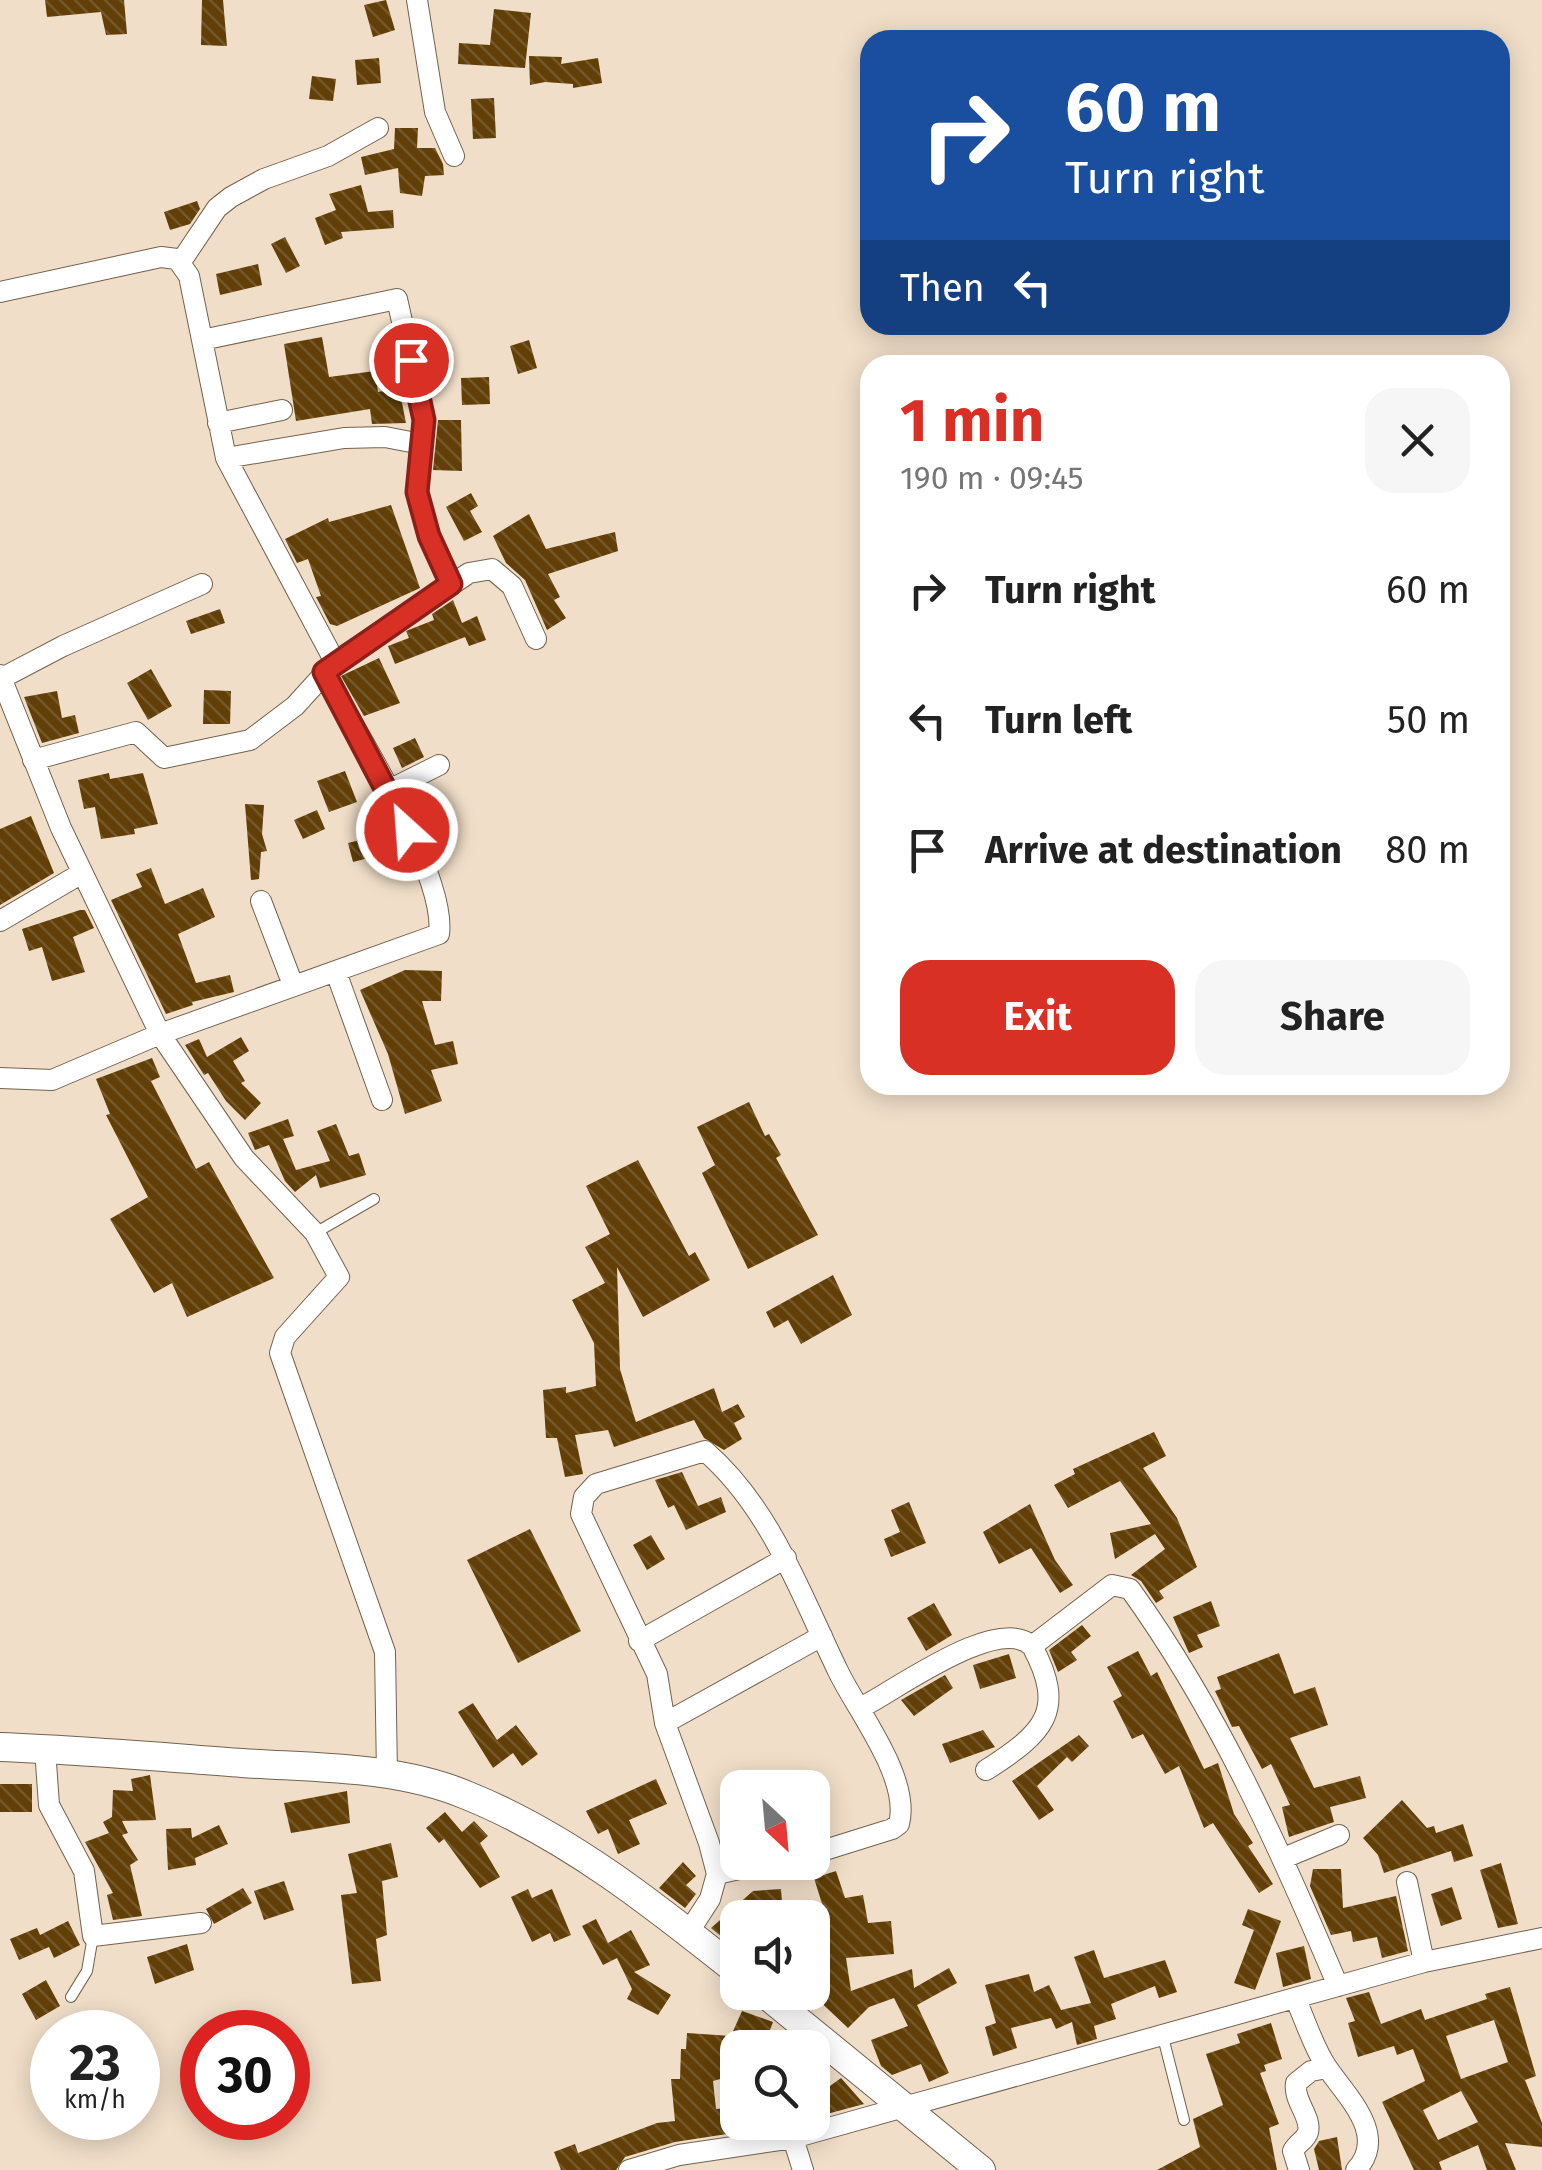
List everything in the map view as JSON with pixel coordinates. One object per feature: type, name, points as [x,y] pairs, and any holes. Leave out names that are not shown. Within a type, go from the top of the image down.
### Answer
[{"type":"street","points":[[418,0],[435,112],[454,156]]},
{"type":"street","points":[[180,263],[217,208],[232,197],[264,179],[328,156],[378,128]]},
{"type":"street","points":[[0,292],[162,257],[180,263],[189,276],[226,458],[388,790],[442,914],[440,934],[160,1034],[52,1080],[0,1078]]},
{"type":"street","points":[[202,340],[397,299],[422,407],[417,492],[429,536],[451,584]]},
{"type":"street","points":[[218,423],[282,410]]},
{"type":"street","points":[[226,458],[344,438],[385,437],[421,444]]},
{"type":"street","points":[[33,760],[136,732],[164,758],[250,740],[294,706],[329,667],[469,573],[492,569],[512,586],[536,640]]},
{"type":"street","points":[[202,584],[1,677],[6,703],[160,1034],[244,1158],[314,1233],[339,1276],[285,1337],[280,1353],[385,1652],[388,1775]]},
{"type":"street","points":[[388,790],[440,765]]},
{"type":"street","points":[[0,922],[82,873]]},
{"type":"street","points":[[262,901],[293,985]]},
{"type":"street","points":[[336,972],[382,1100]]},
{"type":"street","points":[[688,1933],[710,1899],[717,1874],[694,1797],[665,1723],[657,1674],[582,1514],[584,1496],[596,1484],[705,1451],[735,1483],[786,1558],[840,1676],[862,1707],[900,1800],[899,1824],[830,1848]]},
{"type":"street","points":[[639,1641],[786,1558]]},
{"type":"street","points":[[1032,1646],[1112,1586],[1130,1590],[1186,1673],[1284,1858],[1338,1986]]},
{"type":"street","points":[[665,1723],[822,1636]]},
{"type":"street","points":[[862,1707],[962,1650],[1015,1638],[1032,1646],[1050,1687],[1049,1713],[1014,1752],[986,1770]]},
{"type":"street","points":[[0,1747],[388,1775],[465,1794],[526,1824],[624,1884],[720,1958]]},
{"type":"street","points":[[45,1749],[49,1805],[84,1871],[93,1936],[201,1923]]},
{"type":"street","points":[[1284,1858],[1339,1835]]},
{"type":"street","points":[[1407,1882],[1424,1962]]},
{"type":"street","points":[[830,2128],[1424,1962],[1542,1938]]},
{"type":"street","points":[[1296,2000],[1327,2068],[1366,2125],[1369,2146],[1356,2170]]},
{"type":"street","points":[[785,2010],[982,2170]]},
{"type":"street","points":[[1299,2170],[1294,2145],[1306,2137],[1308,2125],[1297,2100],[1296,2084],[1311,2071],[1327,2068]]},
{"type":"street","points":[[629,2170],[678,2155],[779,2140]]},
{"type":"street","points":[[794,2140],[803,2170]]},
{"type":"lane","points":[[314,1233],[374,1199]]},
{"type":"lane","points":[[70,1997],[87,1970],[93,1936]]},
{"type":"lane","points":[[1163,2037],[1184,2120]]},
{"type":"building","points":[[45,0],[124,0],[127,34],[106,35],[101,12],[47,17]]},
{"type":"building","points":[[202,0],[223,0],[227,46],[201,45]]},
{"type":"building","points":[[386,0],[395,30],[373,37],[364,5]]},
{"type":"building","points":[[494,9],[531,13],[525,68],[458,64],[459,43],[490,45]]},
{"type":"building","points":[[529,56],[562,57],[561,64],[598,58],[602,83],[573,88],[573,84],[545,82],[530,85]]},
{"type":"building","points":[[379,58],[381,83],[357,85],[355,60]]},
{"type":"building","points":[[312,76],[336,79],[333,101],[309,99]]},
{"type":"building","points":[[494,98],[496,138],[473,139],[471,99]]},
{"type":"building","points":[[395,128],[418,128],[417,148],[435,148],[443,164],[444,175],[425,176],[422,196],[400,193],[398,168],[365,175],[361,157],[394,149]]},
{"type":"building","points":[[361,185],[368,212],[393,210],[394,228],[341,232],[343,238],[325,245],[315,218],[336,210],[329,194]]},
{"type":"building","points":[[197,201],[200,209],[190,224],[170,230],[164,212]]},
{"type":"building","points":[[285,237],[300,266],[286,273],[271,244]]},
{"type":"building","points":[[258,264],[262,285],[220,295],[216,274]]},
{"type":"building","points":[[322,337],[329,377],[375,371],[378,392],[399,388],[406,423],[372,424],[370,409],[296,421],[284,344]]},
{"type":"building","points":[[529,340],[537,368],[518,374],[510,346]]},
{"type":"building","points":[[489,377],[490,404],[462,405],[461,378]]},
{"type":"building","points":[[438,420],[461,420],[462,471],[433,470]]},
{"type":"building","points":[[471,493],[478,506],[470,511],[482,532],[464,541],[446,507]]},
{"type":"building","points":[[391,505],[420,588],[337,626],[330,624],[316,597],[321,596],[308,559],[297,563],[285,539],[328,518],[329,522]]},
{"type":"building","points":[[529,514],[546,549],[615,532],[618,551],[548,574],[560,597],[554,600],[566,618],[547,630],[525,580],[506,563],[493,536]]},
{"type":"building","points":[[453,600],[462,623],[477,616],[486,640],[469,646],[465,637],[395,664],[388,646],[409,638],[406,631],[434,620],[432,614]]},
{"type":"building","points":[[220,609],[225,623],[191,634],[186,621]]},
{"type":"building","points":[[379,658],[400,703],[364,716],[341,676]]},
{"type":"building","points":[[151,669],[172,706],[148,720],[127,683]]},
{"type":"building","points":[[204,690],[231,691],[230,724],[203,724]]},
{"type":"building","points":[[57,691],[62,718],[75,715],[79,733],[42,743],[24,697]]},
{"type":"building","points":[[415,738],[424,757],[402,768],[393,748]]},
{"type":"building","points":[[345,771],[357,802],[329,812],[317,781]]},
{"type":"building","points":[[109,773],[110,779],[143,773],[158,824],[134,829],[135,834],[101,839],[95,807],[84,809],[78,780]]},
{"type":"building","points":[[245,804],[264,805],[262,834],[267,851],[261,852],[259,879],[251,880]]},
{"type":"building","points":[[317,810],[325,829],[303,839],[294,820]]},
{"type":"building","points":[[31,816],[54,873],[0,905],[0,829]]},
{"type":"building","points":[[376,836],[380,855],[353,862],[348,843]]},
{"type":"building","points":[[151,868],[165,904],[203,888],[215,917],[178,934],[196,983],[230,975],[234,992],[192,1002],[193,1005],[166,1014],[111,900],[142,887],[136,874]]},
{"type":"building","points":[[85,910],[94,928],[73,937],[85,972],[52,981],[42,947],[29,951],[22,929]]},
{"type":"building","points":[[405,970],[442,971],[441,1001],[422,1001],[435,1045],[453,1041],[458,1064],[431,1070],[442,1101],[405,1114],[388,1054],[360,990]]},
{"type":"building","points":[[241,1037],[249,1051],[233,1061],[245,1081],[241,1083],[261,1103],[245,1120],[226,1101],[208,1073],[204,1075],[185,1045],[199,1039],[207,1057]]},
{"type":"building","points":[[152,1058],[160,1077],[151,1081],[196,1169],[209,1162],[274,1278],[187,1317],[172,1283],[154,1293],[110,1219],[148,1197],[106,1115],[110,1114],[96,1079]]},
{"type":"building","points":[[749,1102],[765,1136],[769,1134],[781,1155],[776,1158],[818,1235],[748,1269],[702,1173],[715,1165],[697,1127]]},
{"type":"building","points":[[288,1119],[294,1136],[283,1139],[296,1170],[330,1161],[317,1131],[336,1124],[349,1156],[359,1153],[366,1175],[320,1188],[316,1175],[295,1192],[285,1181],[269,1145],[255,1150],[248,1133]]},
{"type":"building","points":[[638,1160],[689,1256],[695,1252],[710,1280],[643,1317],[617,1267],[620,1369],[636,1422],[714,1388],[722,1412],[738,1404],[745,1417],[734,1423],[742,1439],[724,1450],[704,1438],[694,1420],[614,1447],[608,1430],[575,1435],[583,1474],[565,1477],[557,1438],[546,1438],[543,1390],[566,1387],[566,1393],[596,1386],[594,1343],[572,1300],[605,1283],[585,1247],[610,1234],[586,1186]]},
{"type":"building","points":[[833,1275],[852,1315],[801,1344],[788,1320],[774,1328],[766,1312]]},
{"type":"building","points":[[1154,1432],[1166,1456],[1143,1468],[1177,1518],[1197,1567],[1159,1591],[1164,1598],[1156,1603],[1141,1581],[1131,1575],[1165,1549],[1155,1534],[1115,1559],[1110,1533],[1151,1524],[1120,1481],[1068,1508],[1054,1485],[1075,1474],[1073,1469]]},
{"type":"building","points":[[682,1472],[698,1506],[721,1497],[726,1512],[686,1530],[674,1505],[668,1508],[655,1480]]},
{"type":"building","points":[[909,1502],[926,1543],[891,1557],[884,1539],[900,1532],[891,1510]]},
{"type":"building","points":[[1030,1504],[1055,1560],[1073,1585],[1060,1593],[1031,1548],[999,1564],[983,1532]]},
{"type":"building","points":[[530,1529],[581,1631],[518,1663],[467,1560]]},
{"type":"building","points":[[651,1535],[665,1559],[647,1570],[633,1545]]},
{"type":"building","points":[[1211,1601],[1220,1626],[1197,1635],[1203,1647],[1189,1653],[1173,1617]]},
{"type":"building","points":[[934,1603],[952,1635],[926,1651],[907,1618]]},
{"type":"building","points":[[1082,1625],[1091,1636],[1071,1652],[1077,1660],[1058,1672],[1049,1650]]},
{"type":"building","points":[[1138,1651],[1151,1676],[1157,1672],[1204,1769],[1218,1763],[1234,1814],[1253,1843],[1248,1846],[1273,1884],[1259,1893],[1213,1823],[1204,1828],[1179,1766],[1165,1774],[1143,1734],[1132,1739],[1113,1701],[1122,1696],[1107,1667]]},
{"type":"building","points":[[1279,1653],[1294,1694],[1315,1687],[1328,1725],[1290,1738],[1314,1788],[1360,1776],[1366,1798],[1330,1807],[1334,1822],[1289,1837],[1282,1807],[1290,1805],[1271,1764],[1262,1769],[1239,1726],[1232,1727],[1215,1691],[1221,1689],[1217,1677]]},
{"type":"building","points":[[1009,1654],[1016,1678],[980,1689],[973,1665]]},
{"type":"building","points":[[945,1675],[953,1688],[914,1716],[901,1700]]},
{"type":"building","points":[[473,1703],[497,1740],[516,1725],[538,1754],[522,1766],[513,1753],[493,1768],[458,1712]]},
{"type":"building","points":[[983,1730],[995,1747],[950,1763],[942,1744]]},
{"type":"building","points":[[1079,1735],[1089,1746],[1072,1762],[1067,1757],[1037,1786],[1054,1810],[1039,1820],[1012,1781]]},
{"type":"building","points":[[150,1775],[156,1820],[122,1821],[128,1833],[122,1835],[138,1860],[130,1865],[142,1916],[113,1920],[107,1895],[113,1893],[85,1842],[109,1833],[103,1822],[112,1817],[113,1790],[133,1791],[131,1779]]},
{"type":"building","points":[[656,1779],[667,1804],[629,1820],[640,1844],[618,1854],[608,1829],[598,1834],[586,1811]]},
{"type":"building","points":[[0,1784],[32,1784],[32,1812],[0,1812]]},
{"type":"building","points":[[347,1791],[350,1823],[291,1833],[284,1803]]},
{"type":"building","points":[[1402,1800],[1427,1828],[1434,1826],[1436,1833],[1463,1824],[1473,1856],[1454,1862],[1451,1851],[1384,1873],[1378,1855],[1363,1838]]},
{"type":"building","points":[[445,1812],[462,1832],[474,1821],[488,1836],[480,1843],[500,1877],[480,1888],[444,1839],[439,1843],[426,1828]]},
{"type":"building","points":[[219,1825],[228,1844],[195,1858],[196,1865],[168,1870],[166,1829],[191,1828],[192,1838]]},
{"type":"building","points":[[391,1843],[398,1877],[382,1881],[387,1935],[376,1939],[381,1981],[352,1984],[341,1895],[357,1893],[348,1854]]},
{"type":"building","points":[[683,1862],[696,1876],[686,1885],[696,1894],[685,1908],[659,1888]]},
{"type":"building","points":[[1501,1863],[1518,1924],[1498,1928],[1480,1870]]},
{"type":"building","points":[[1313,1869],[1341,1869],[1343,1908],[1396,1896],[1408,1951],[1382,1958],[1377,1937],[1353,1942],[1351,1931],[1331,1935],[1310,1886]]},
{"type":"building","points":[[836,1871],[845,1898],[863,1895],[868,1923],[891,1921],[894,1954],[846,1958],[851,1991],[912,1969],[914,1988],[949,1968],[957,1983],[917,2005],[949,2073],[929,2082],[921,2064],[892,2075],[881,2066],[871,2040],[908,2026],[894,1998],[869,2007],[848,2028],[829,2010],[830,1900],[821,1900],[815,1880],[830,1880],[830,1873]]},
{"type":"building","points":[[284,1881],[294,1910],[264,1920],[254,1891]]},
{"type":"building","points":[[1452,1887],[1462,1919],[1441,1926],[1431,1894]]},
{"type":"building","points":[[243,1888],[252,1903],[214,1924],[206,1909]]},
{"type":"building","points":[[528,1889],[532,1898],[552,1889],[571,1935],[554,1942],[550,1933],[532,1942],[511,1897]]},
{"type":"building","points":[[781,1889],[782,1900],[743,1900],[753,1891]]},
{"type":"building","points":[[1248,1909],[1281,1921],[1255,1990],[1234,1983],[1254,1930],[1242,1925]]},
{"type":"building","points":[[596,1919],[608,1943],[631,1930],[650,1965],[634,1972],[671,1995],[658,2015],[627,1999],[632,1989],[617,1958],[603,1965],[582,1926]]},
{"type":"building","points":[[720,1920],[720,1935],[711,1928]]},
{"type":"building","points":[[68,1921],[80,1945],[54,1958],[49,1947],[19,1960],[10,1939],[37,1928],[40,1935]]},
{"type":"building","points":[[187,1944],[194,1970],[155,1984],[147,1957]]},
{"type":"building","points":[[1304,1946],[1311,1979],[1283,1987],[1276,1953]]},
{"type":"building","points":[[1094,1950],[1104,1978],[1165,1960],[1177,1992],[1159,1998],[1155,1986],[1111,2004],[1116,2019],[1094,2026],[1097,2039],[1077,2045],[1072,2022],[1056,2029],[1051,2018],[1011,2028],[1017,2048],[993,2056],[985,2027],[996,2023],[985,1985],[1029,1974],[1034,1992],[1049,1985],[1061,2010],[1091,2003],[1074,1957]]},
{"type":"building","points":[[46,1980],[60,2006],[53,2010],[31,2010],[22,1994]]},
{"type":"building","points":[[1510,1987],[1536,2076],[1525,2080],[1542,2123],[1542,2147],[1505,2143],[1516,2170],[1487,2170],[1478,2145],[1439,2162],[1442,2170],[1414,2170],[1382,2102],[1425,2081],[1413,2049],[1397,2055],[1394,2046],[1358,2057],[1348,2023],[1355,2021],[1346,1998],[1369,1992],[1381,2024],[1421,2009],[1425,2020],[1487,1999],[1485,1994]],"holes":[[[1494,2020],[1508,2062],[1461,2079],[1446,2036]],[[1461,2091],[1478,2122],[1438,2140],[1423,2110]]]},
{"type":"building","points":[[742,2011],[773,2022],[770,2030],[734,2030]]},
{"type":"building","points":[[1271,2023],[1282,2059],[1264,2065],[1266,2071],[1260,2073],[1279,2124],[1269,2128],[1277,2170],[1157,2170],[1200,2147],[1193,2119],[1223,2105],[1206,2054],[1240,2043],[1237,2034]]},
{"type":"building","points":[[687,2033],[720,2035],[720,2079],[713,2081],[716,2109],[720,2109],[720,2135],[675,2142],[625,2157],[616,2170],[561,2170],[554,2152],[575,2144],[578,2153],[657,2123],[675,2121],[671,2079],[680,2079],[681,2049],[686,2049]]},
{"type":"building","points":[[841,2078],[864,2104],[830,2113],[830,2086]]},
{"type":"building","points":[[1337,2137],[1342,2170],[1319,2170],[1314,2149],[1319,2141]]},
{"type":"route","points":[[407,830],[324,672],[451,584],[429,536],[417,492],[424,420],[411,360]]}]
